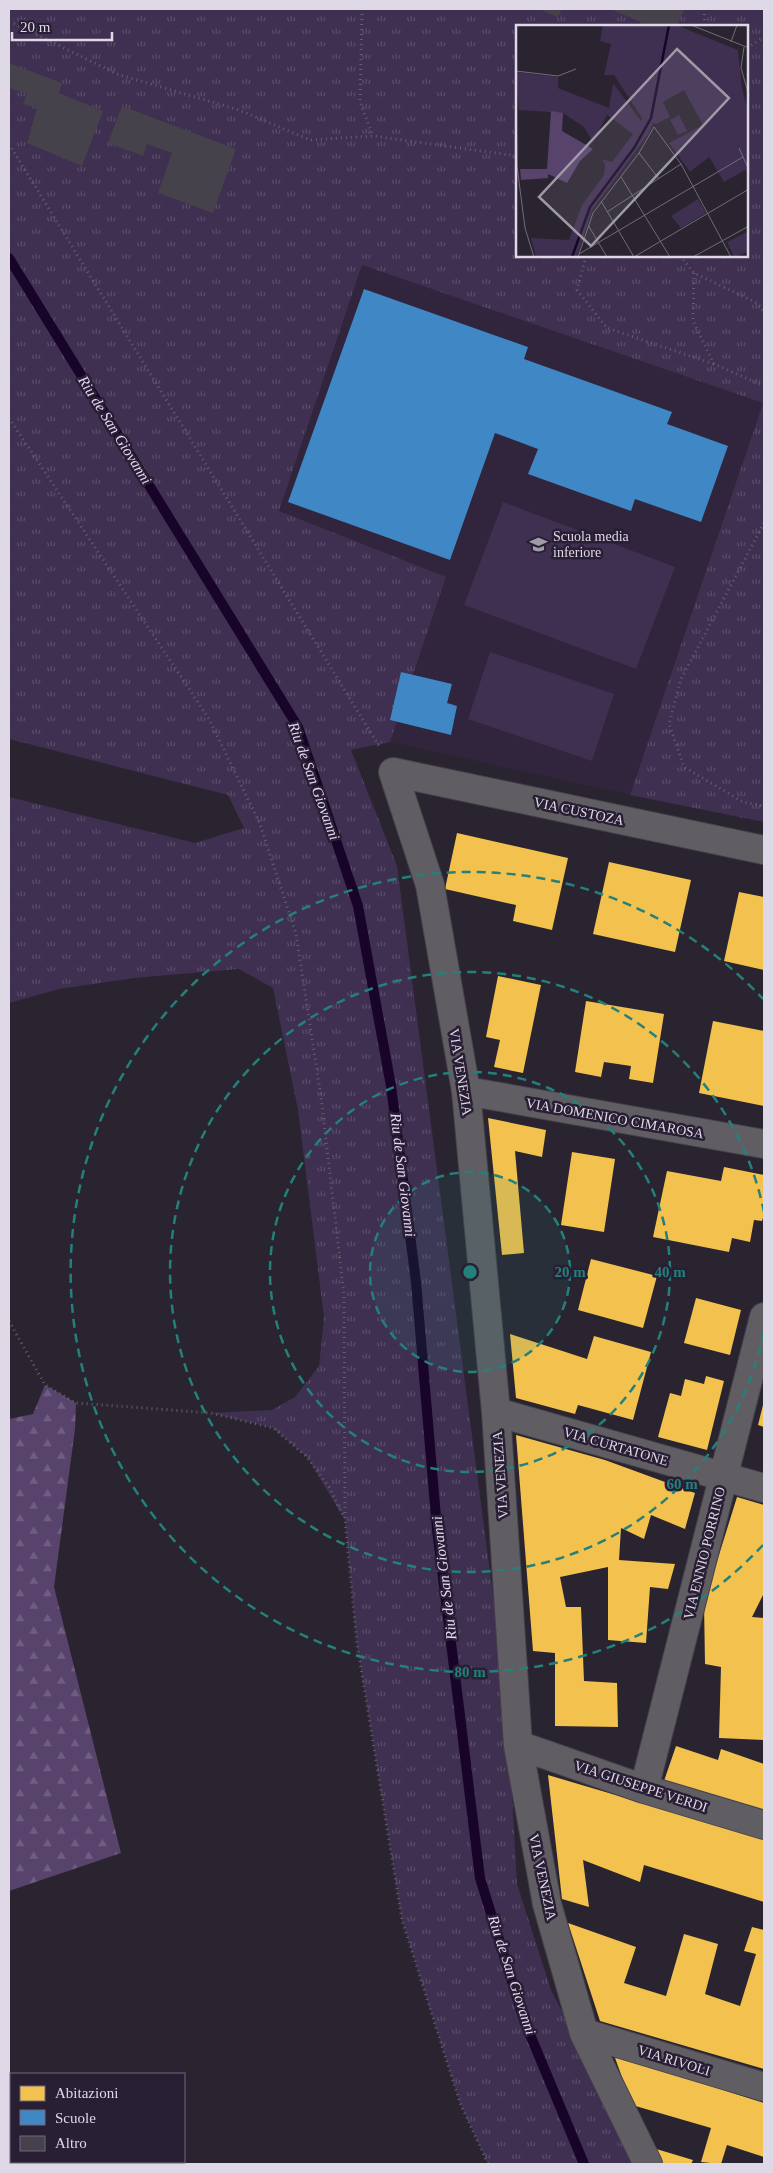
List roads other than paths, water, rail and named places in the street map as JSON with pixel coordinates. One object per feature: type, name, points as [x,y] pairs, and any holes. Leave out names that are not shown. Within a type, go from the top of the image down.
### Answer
[{"type":"street","name":"VIA CUSTOZA","points":[[393,772],[764,850]]},
{"type":"street","name":"VIA VENEZIA","points":[[393,772],[430,885],[466,1092],[496,1412],[518,1746],[547,1904],[584,2033],[648,2164]]},
{"type":"street","name":"VIA DOMENICO CIMAROSA","points":[[466,1092],[764,1144]]},
{"type":"street","name":"VIA ENNIO PORRINO","points":[[644,1789],[764,1317]]},
{"type":"street","name":"VIA CURTATONE","points":[[496,1412],[764,1488]]},
{"type":"street","name":"VIA GIUSEPPE VERDI","points":[[518,1746],[644,1789],[764,1825]]},
{"type":"street","name":"VIA RIVOLI","points":[[584,2033],[764,2087]]},
{"type":"waterway","name":"Riu de San Giovanni","points":[[9,258],[298,727],[358,906],[391,1086],[416,1282],[437,1529],[480,1878],[524,2020],[584,2164]]},
{"type":"place","name":"Scuola media inferiore","points":[[539,544]]}]
